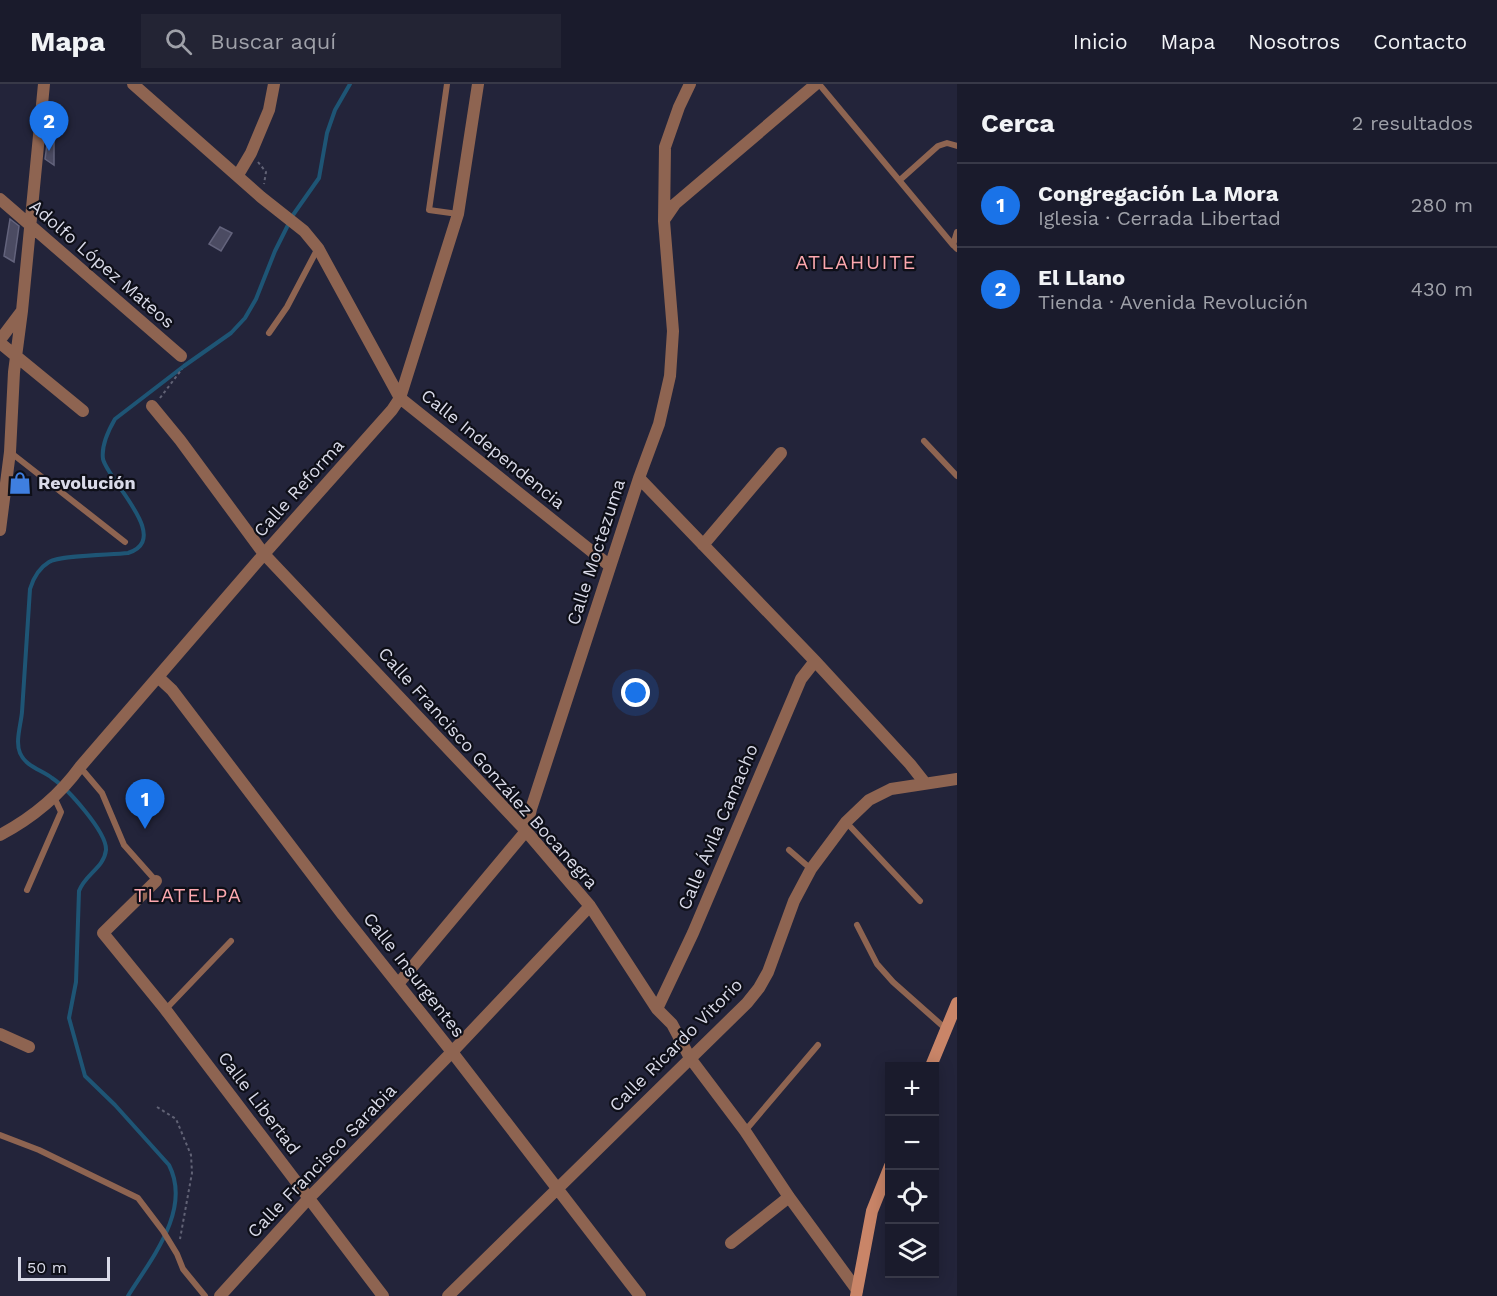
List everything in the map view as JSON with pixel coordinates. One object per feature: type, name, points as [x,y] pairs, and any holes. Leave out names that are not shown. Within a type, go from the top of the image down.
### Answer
[{"type":"street","points":[[0,530],[10,452],[14,372],[44,84]]},
{"type":"street","name":"Calle Independencia","points":[[133,84],[261,197],[304,231],[318,248],[400,398],[610,566]]},
{"type":"street","points":[[238,175],[251,153],[269,110],[274,84]]},
{"type":"street","name":"Calle Reforma","points":[[0,834],[38,812],[69,782],[400,398],[458,214],[478,84]]},
{"type":"street","name":"Calle Moctezuma","points":[[398,984],[526,831],[531,809],[610,566],[659,424],[670,376],[673,331],[664,221],[665,147],[690,84]]},
{"type":"street","points":[[664,221],[675,204],[817,84]]},
{"type":"street","name":"Adolfo López Mateos","points":[[0,199],[181,356]]},
{"type":"street","points":[[22,311],[0,341],[16,357],[83,411]]},
{"type":"street","name":"Calle Francisco González Bocanegra","points":[[152,406],[180,440],[264,554],[526,831],[590,906],[657,1009],[672,1024],[690,1058],[745,1131],[856,1293]]},
{"type":"street","points":[[703,545],[781,453]]},
{"type":"street","points":[[639,478],[815,662],[926,783]]},
{"type":"street","name":"Calle Ávila Camacho","points":[[657,1009],[693,933],[801,679],[815,662]]},
{"type":"street","name":"Calle Insurgentes","points":[[159,677],[172,690],[336,906],[640,1296]]},
{"type":"street","name":"Calle Ricardo Vitorio","points":[[448,1296],[747,1003],[768,972],[794,900],[811,869],[846,822],[869,800],[891,789],[957,779]]},
{"type":"street","name":"Calle Libertad","points":[[156,881],[103,933],[165,1009],[383,1296]]},
{"type":"street","name":"Calle Francisco Sarabia","points":[[220,1296],[309,1198],[452,1052],[590,906]]},
{"type":"street","points":[[933,1062],[957,1003]]},
{"type":"street","points":[[0,1034],[29,1047]]},
{"type":"street","points":[[856,1293],[872,1211],[888,1170]]},
{"type":"street","points":[[731,1243],[789,1197]]},
{"type":"lane","points":[[447,84],[429,210],[458,214]]},
{"type":"lane","points":[[817,84],[955,247]]},
{"type":"lane","points":[[900,180],[938,146],[946,143],[957,146]]},
{"type":"lane","points":[[955,247],[957,232]]},
{"type":"lane","points":[[269,333],[287,307],[318,248]]},
{"type":"lane","points":[[924,441],[957,476]]},
{"type":"lane","points":[[10,452],[125,542]]},
{"type":"lane","points":[[80,767],[102,793],[124,845],[156,881]]},
{"type":"lane","points":[[27,891],[61,812],[54,797]]},
{"type":"lane","points":[[846,822],[920,901]]},
{"type":"lane","points":[[789,850],[811,869]]},
{"type":"lane","points":[[857,925],[877,964],[893,982],[947,1029]]},
{"type":"lane","points":[[165,1009],[231,941]]},
{"type":"lane","points":[[745,1131],[818,1045]]},
{"type":"lane","points":[[0,1135],[39,1150],[138,1198],[163,1231],[183,1269],[205,1296]]},
{"type":"path","points":[[251,153],[266,172],[261,197]]},
{"type":"path","points":[[152,406],[184,366],[181,356]]},
{"type":"path","points":[[157,1107],[176,1119],[191,1155],[192,1173],[177,1254]]},
{"type":"building","points":[[49,130],[54,131],[54,165],[45,159]]},
{"type":"building","points":[[10,219],[19,226],[14,262],[4,256]]},
{"type":"building","points":[[220,227],[232,233],[221,251],[209,244]]},
{"type":"waterway","points":[[128,1296],[166,1234],[176,1199],[175,1182],[169,1165],[115,1105],[85,1076],[69,1018],[76,982],[79,891],[85,880],[102,862],[106,850],[100,833],[76,800],[52,778],[26,762],[20,753],[18,738],[22,712],[30,589],[37,574],[49,562],[75,557],[128,553],[140,546],[144,536],[141,523],[103,459],[104,443],[108,433],[115,419],[231,333],[245,318],[256,299],[275,251],[293,215],[319,178],[327,133],[335,110],[350,84]]},
{"type":"place","name":"El Llano","points":[[49,151]]},
{"type":"place","name":"Revolución","points":[[20,483]]},
{"type":"place","name":"Congregación La Mora","points":[[145,829]]},
{"type":"district","name":"ATLAHUITE","points":[[856,262]]},
{"type":"district","name":"TLATELPA","points":[[188,895]]}]
